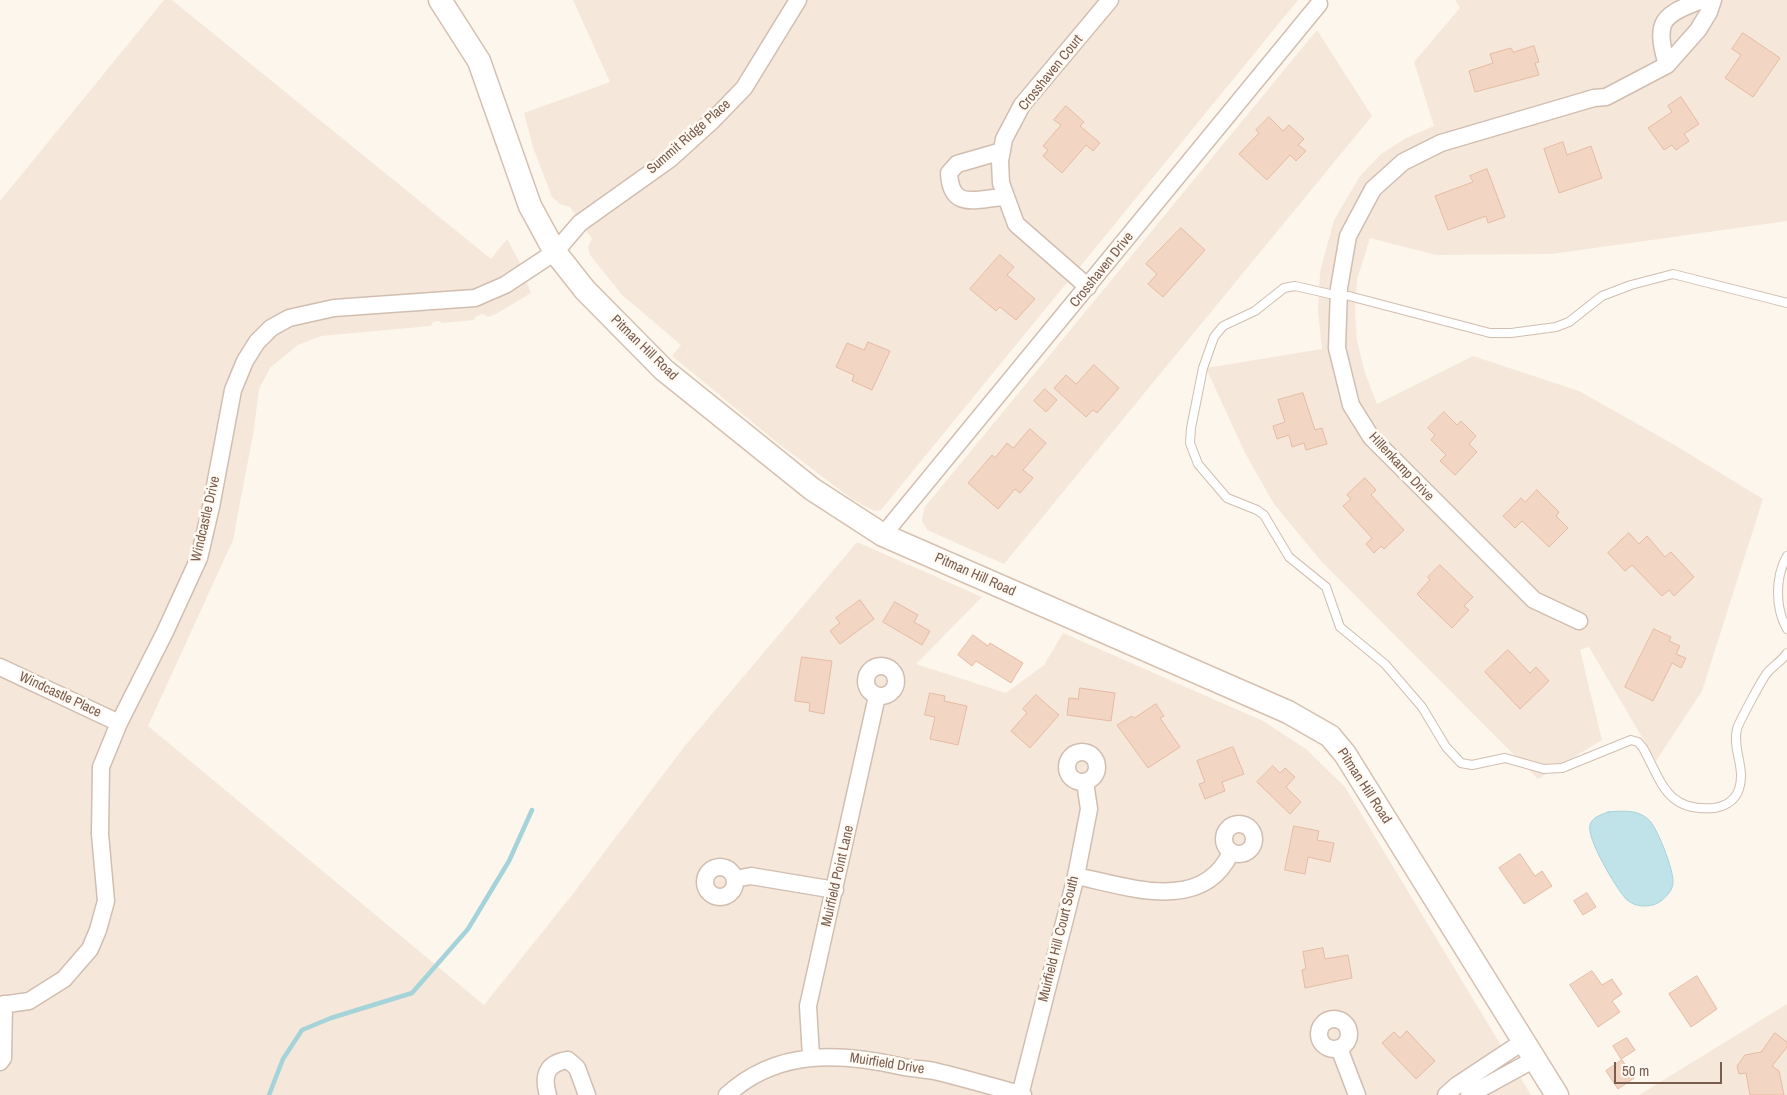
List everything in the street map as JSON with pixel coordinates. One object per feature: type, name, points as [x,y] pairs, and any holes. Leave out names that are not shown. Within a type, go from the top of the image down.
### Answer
[{"type":"street","name":"Pitman Hill Road","points":[[440,0],[479,61],[530,206],[555,252],[585,290],[664,370],[812,489],[884,535],[1288,712],[1330,736],[1345,754],[1557,1095]]},
{"type":"street","name":"Summit Ridge Place","points":[[555,252],[580,223],[670,159],[744,88],[798,0]]},
{"type":"street","name":"Crosshaven Court","points":[[1088,287],[1016,224],[1001,183],[1002,151],[1004,140],[1022,105],[1110,0]]},
{"type":"street","points":[[1667,65],[1661,46],[1661,26],[1669,14],[1702,0]]},
{"type":"street","name":"Hillenkamp Drive","points":[[1579,621],[1534,600],[1370,438],[1351,405],[1337,348],[1339,288],[1348,236],[1373,189],[1403,162],[1441,144],[1594,98],[1606,97],[1667,65],[1698,30],[1709,12],[1713,0]]},
{"type":"street","name":"Crosshaven Drive","points":[[884,535],[1319,4]]},
{"type":"street","points":[[1002,151],[957,164],[948,173],[950,188],[958,198],[971,201],[1006,197]]},
{"type":"street","name":"Windcastle Drive","points":[[2,1004],[29,1001],[64,979],[90,949],[98,930],[106,901],[100,834],[101,767],[119,723],[165,632],[198,558],[211,507],[233,390],[245,361],[257,342],[271,328],[289,318],[334,308],[475,298],[505,285],[555,252]]},
{"type":"street","name":"Windcastle Place","points":[[0,668],[119,723]]},
{"type":"street","name":"Muirfield Point Lane","points":[[811,1056],[808,1006],[878,696]]},
{"type":"street","name":"Muirfield Hill Court South","points":[[1021,1095],[1076,876],[1089,809],[1084,782]]},
{"type":"street","points":[[1076,876],[1146,892],[1173,892],[1205,882],[1224,866],[1231,852]]},
{"type":"street","points":[[735,880],[751,876],[835,890]]},
{"type":"street","points":[[0,1062],[3,1058],[2,1004]]},
{"type":"street","points":[[1339,1048],[1357,1095]]},
{"type":"street","points":[[1446,1095],[1456,1086],[1530,1050]]},
{"type":"street","points":[[1469,1095],[1530,1050]]},
{"type":"street","name":"Muirfield Drive","points":[[727,1095],[763,1071],[811,1056],[880,1060],[905,1067],[932,1071],[1021,1095]]},
{"type":"street","points":[[548,1095],[545,1085],[546,1071],[554,1063],[568,1060],[577,1068],[586,1095]]},
{"type":"lane","points":[[1349,296],[1490,333],[1556,327],[1569,322],[1602,296],[1631,285],[1673,274],[1689,276],[1787,304]]},
{"type":"lane","points":[[1330,294],[1295,286],[1284,288],[1255,311],[1223,326],[1214,337],[1207,355],[1194,408],[1190,443],[1198,464],[1218,489],[1227,498],[1257,510],[1264,515],[1289,557],[1326,587],[1340,627],[1386,664],[1432,721],[1454,758],[1461,763],[1472,765],[1505,758],[1544,769],[1562,768],[1630,740],[1638,742],[1667,794],[1676,802],[1686,807],[1699,809],[1724,806],[1734,799],[1742,776],[1736,738],[1737,728],[1766,674],[1784,659],[1787,653]]},
{"type":"lane","points":[[1787,556],[1782,568],[1778,598],[1778,610],[1787,629]]},
{"type":"shaded area","points":[[164,0],[172,0],[491,259],[507,239],[519,261],[531,293],[496,314],[488,317],[483,314],[476,316],[474,320],[442,323],[439,321],[433,322],[431,326],[321,336],[298,345],[270,368],[259,389],[254,429],[233,540],[148,726],[484,1005],[572,895],[684,747],[857,542],[982,597],[916,664],[1006,693],[1044,665],[1063,633],[1263,721],[1306,749],[1345,787],[1531,1095],[0,1095],[0,201]]},
{"type":"shaded area","points":[[573,0],[1298,0],[881,510],[874,511],[852,499],[775,441],[672,356],[681,345],[622,295],[590,255],[588,247],[592,239],[570,207],[560,204],[552,197],[533,147],[524,113],[610,82]]},
{"type":"shaded area","points":[[1455,0],[1787,0],[1787,221],[1552,254],[1436,255],[1370,238],[1357,280],[1355,310],[1357,341],[1365,373],[1377,404],[1473,356],[1579,391],[1673,444],[1763,499],[1702,691],[1656,761],[1589,647],[1580,650],[1602,740],[1538,779],[1321,561],[1274,504],[1245,453],[1206,368],[1322,349],[1318,310],[1320,272],[1334,220],[1360,176],[1381,154],[1406,138],[1434,126],[1414,62],[1460,8]]},
{"type":"shaded area","points":[[1317,30],[1372,116],[1004,564],[927,530],[922,521],[924,508]]},
{"type":"shaded area","points":[[1787,1004],[1787,1095],[1639,1095]]},
{"type":"water","points":[[1629,811],[1639,814],[1648,819],[1656,830],[1673,876],[1672,888],[1657,903],[1643,906],[1630,902],[1621,893],[1603,863],[1593,840],[1590,825],[1595,818],[1608,812]]},
{"type":"building","points":[[1743,33],[1780,58],[1753,97],[1725,78],[1741,55],[1732,49]]},
{"type":"building","points":[[1534,46],[1539,62],[1535,63],[1539,75],[1475,92],[1469,71],[1493,63],[1490,54],[1511,48],[1513,52]]},
{"type":"building","points":[[1681,97],[1699,124],[1684,134],[1689,141],[1676,150],[1672,145],[1664,150],[1648,128],[1672,112],[1668,106]]},
{"type":"building","points":[[1066,106],[1084,122],[1080,126],[1100,143],[1093,151],[1086,145],[1062,173],[1043,156],[1048,150],[1043,146],[1061,125],[1054,120]]},
{"type":"building","points":[[1269,117],[1283,131],[1289,125],[1304,139],[1298,145],[1306,151],[1296,161],[1290,155],[1267,180],[1239,154],[1259,133],[1256,130]]},
{"type":"building","points":[[1563,142],[1567,155],[1591,146],[1602,178],[1559,193],[1544,149]]},
{"type":"building","points":[[1487,169],[1505,217],[1488,223],[1486,216],[1448,230],[1435,196],[1473,182],[1470,176]]},
{"type":"building","points":[[1181,228],[1205,250],[1163,297],[1148,284],[1157,274],[1146,264]]},
{"type":"building","points":[[1000,255],[1014,267],[1007,275],[1035,299],[1016,320],[1000,307],[996,311],[970,289]]},
{"type":"building","points":[[868,342],[890,351],[872,390],[852,381],[854,375],[836,367],[847,343],[864,350]]},
{"type":"building","points":[[1094,365],[1119,388],[1097,413],[1093,410],[1086,417],[1054,388],[1066,375],[1076,384]]},
{"type":"building","points":[[1045,389],[1057,400],[1046,412],[1034,401]]},
{"type":"building","points":[[1303,393],[1315,430],[1322,428],[1327,444],[1306,450],[1304,443],[1292,447],[1289,435],[1277,439],[1273,426],[1285,422],[1278,400]]},
{"type":"building","points":[[1444,412],[1457,425],[1461,421],[1476,436],[1469,444],[1477,452],[1455,475],[1440,461],[1446,455],[1431,440],[1435,435],[1428,428]]},
{"type":"building","points":[[1030,429],[1046,443],[1023,470],[1033,478],[1020,493],[1015,489],[998,509],[968,483],[992,455],[995,458],[1007,443],[1013,448]]},
{"type":"building","points":[[1365,478],[1376,490],[1371,495],[1404,530],[1384,549],[1381,546],[1374,553],[1366,544],[1372,538],[1343,506],[1351,499],[1347,495]]},
{"type":"building","points":[[1537,490],[1559,512],[1556,516],[1568,528],[1549,547],[1522,521],[1515,528],[1503,516],[1521,498],[1525,502]]},
{"type":"building","points":[[1629,533],[1639,544],[1647,536],[1665,557],[1671,552],[1694,577],[1674,596],[1669,590],[1662,596],[1632,565],[1625,571],[1608,553]]},
{"type":"building","points":[[1440,565],[1473,597],[1464,606],[1469,610],[1452,628],[1417,594],[1430,580],[1428,577]]},
{"type":"building","points":[[860,600],[874,619],[840,644],[830,631],[840,623],[836,618]]},
{"type":"building","points":[[895,602],[918,615],[914,622],[930,631],[922,645],[883,622]]},
{"type":"building","points":[[1654,629],[1671,637],[1669,641],[1680,646],[1676,654],[1686,658],[1681,668],[1672,663],[1653,701],[1625,687]]},
{"type":"building","points":[[973,635],[988,646],[990,643],[1023,663],[1011,683],[976,661],[972,666],[958,655]]},
{"type":"building","points":[[1508,650],[1530,673],[1536,667],[1549,681],[1520,709],[1485,672]]},
{"type":"building","points":[[802,657],[832,661],[824,714],[809,711],[810,703],[795,701]]},
{"type":"building","points":[[1080,688],[1115,693],[1111,721],[1067,715],[1069,698],[1078,699]]},
{"type":"building","points":[[930,693],[945,696],[944,701],[967,706],[958,745],[930,739],[935,717],[925,715]]},
{"type":"building","points":[[1036,695],[1059,715],[1030,748],[1011,731],[1027,713],[1023,709]]},
{"type":"building","points":[[1156,704],[1164,716],[1160,718],[1180,747],[1148,768],[1117,725],[1132,716],[1134,718]]},
{"type":"building","points":[[1233,747],[1244,774],[1222,782],[1225,791],[1205,799],[1199,784],[1205,782],[1197,761]]},
{"type":"building","points":[[1273,766],[1280,773],[1285,768],[1295,777],[1286,787],[1301,802],[1290,814],[1257,782]]},
{"type":"building","points":[[1294,826],[1319,831],[1317,840],[1334,843],[1330,862],[1308,857],[1305,874],[1285,870]]},
{"type":"building","points":[[1520,854],[1535,876],[1542,871],[1552,886],[1524,904],[1499,868]]},
{"type":"building","points":[[1587,893],[1596,907],[1583,915],[1574,901]]},
{"type":"building","points":[[1323,948],[1325,959],[1348,955],[1352,978],[1305,988],[1302,970],[1306,969],[1303,952]]},
{"type":"building","points":[[1592,971],[1602,985],[1612,979],[1622,994],[1612,1001],[1620,1012],[1598,1027],[1570,985]]},
{"type":"building","points":[[1697,976],[1717,1009],[1691,1027],[1669,994]]},
{"type":"building","points":[[1407,1031],[1435,1061],[1416,1079],[1382,1043],[1394,1032],[1400,1038]]},
{"type":"building","points":[[1775,1033],[1787,1042],[1787,1047],[1772,1066],[1779,1071],[1784,1095],[1750,1095],[1746,1073],[1739,1074],[1737,1066],[1745,1055],[1761,1052]]},
{"type":"building","points":[[1627,1038],[1635,1050],[1621,1059],[1613,1046]]},
{"type":"building","points":[[1622,1060],[1634,1078],[1618,1089],[1606,1071]]},
{"type":"waterway","points":[[269,1095],[283,1059],[302,1030],[331,1018],[412,993],[468,929],[509,861],[532,810]]}]
